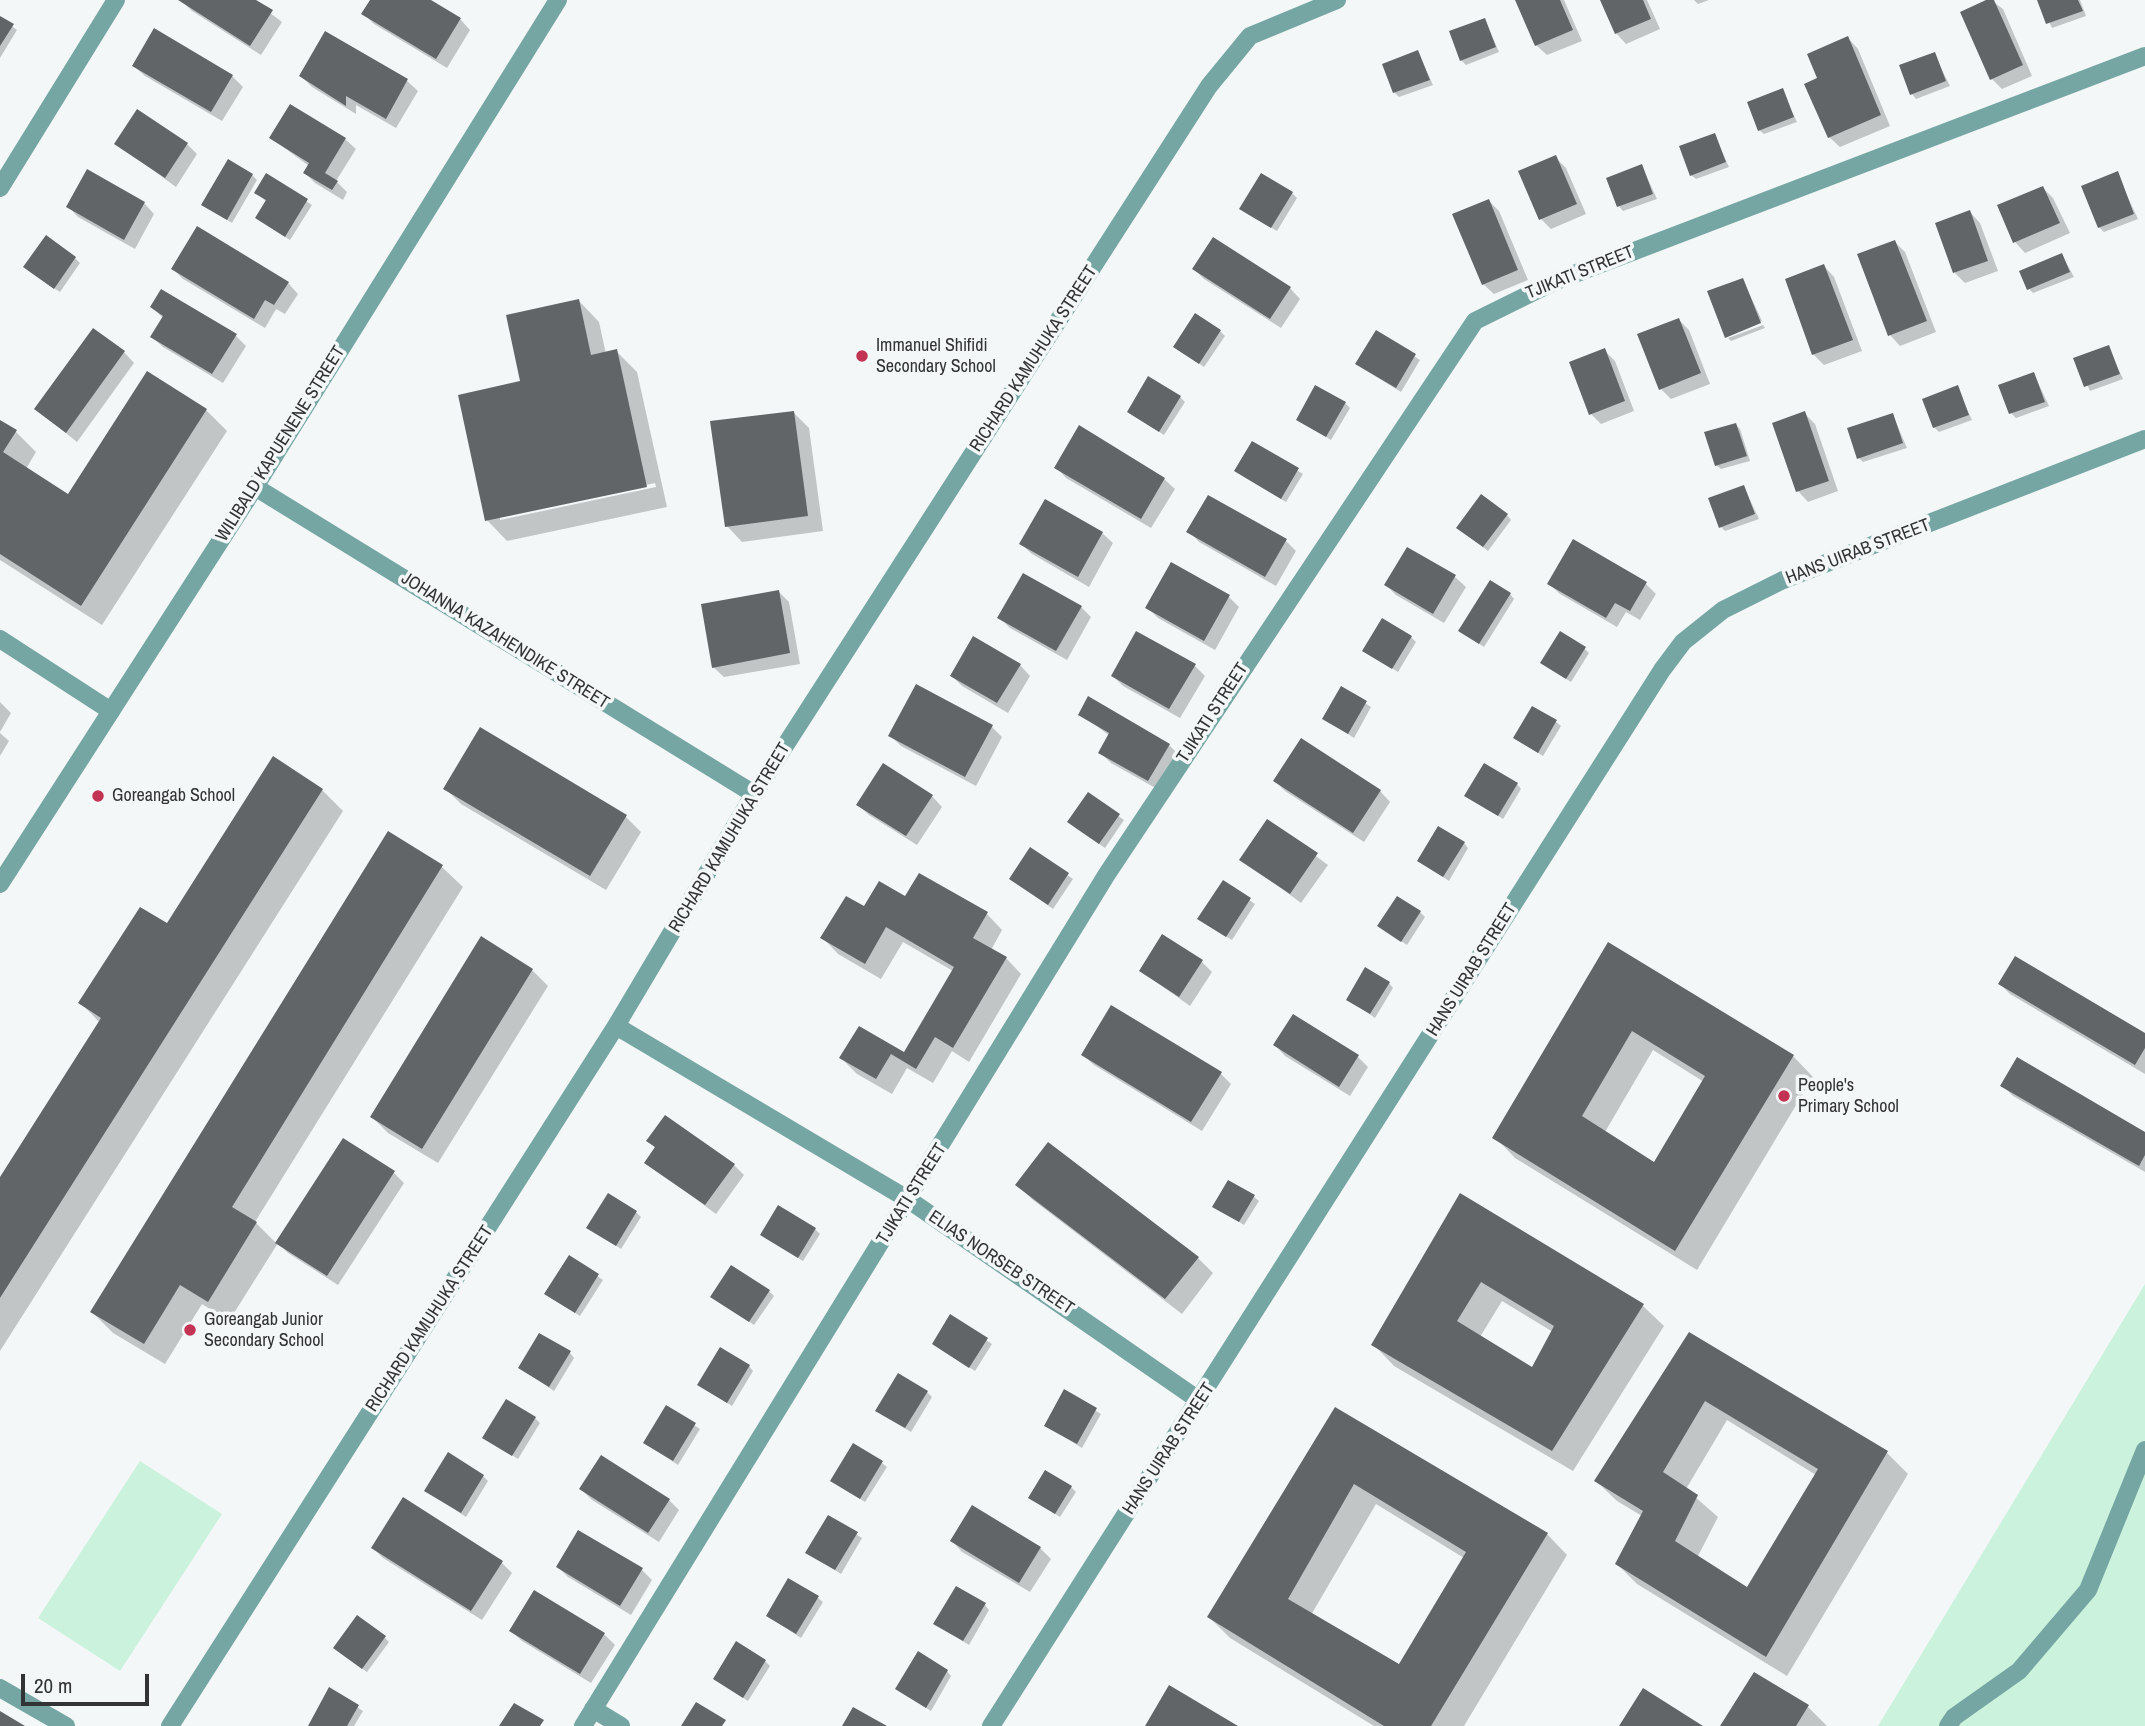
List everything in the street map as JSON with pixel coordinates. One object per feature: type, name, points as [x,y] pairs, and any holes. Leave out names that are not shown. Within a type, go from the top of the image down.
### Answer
[{"type":"street","points":[[0,188],[6,167],[116,0]]},
{"type":"street","name":"WILIBALD KAPUENENE STREET","points":[[0,884],[255,487],[558,0]]},
{"type":"street","name":"RICHARD KAMUHUKA STREET","points":[[170,1726],[616,1026],[754,794],[1209,86],[1250,36],[1337,0]]},
{"type":"street","name":"TJIKATI STREET","points":[[583,1726],[909,1200],[1107,874],[1475,321],[1556,281],[2145,56]]},
{"type":"street","name":"HANS UIRAB STREET","points":[[991,1726],[1200,1401],[1655,681],[1683,642],[1723,610],[1783,580],[2145,439]]},
{"type":"street","name":"JOHANNA KAZAHENDIKE STREET","points":[[255,487],[754,794]]},
{"type":"street","points":[[0,639],[111,711]]},
{"type":"street","name":"ELIAS NORSEB STREET","points":[[616,1026],[909,1200],[1200,1401]]},
{"type":"street","points":[[1948,1726],[1954,1717],[2019,1671],[2088,1590],[2145,1450]]},
{"type":"street","points":[[0,1688],[66,1726]]},
{"type":"street","points":[[593,1709],[621,1726]]},
{"type":"green space","points":[[2145,1284],[2145,1726],[1878,1726]]},
{"type":"green space","points":[[140,1461],[222,1514],[120,1671],[38,1618]]},
{"type":"building","points":[[178,0],[256,0],[273,10],[250,46]]},
{"type":"building","points":[[370,0],[431,0],[461,18],[436,59],[361,14]]},
{"type":"building","points":[[1515,0],[1560,0],[1573,30],[1535,46]]},
{"type":"building","points":[[1600,0],[1643,0],[1651,19],[1615,34]]},
{"type":"building","points":[[1986,0],[1994,0],[2023,65],[1990,80],[1960,12]]},
{"type":"building","points":[[2037,0],[2078,0],[2083,11],[2046,24]]},
{"type":"building","points":[[0,16],[14,24],[0,46]]},
{"type":"building","points":[[1485,18],[1496,47],[1460,61],[1449,31]]},
{"type":"building","points":[[154,28],[233,75],[211,112],[132,66]]},
{"type":"building","points":[[325,31],[408,79],[386,119],[346,96],[346,106],[299,76]]},
{"type":"building","points":[[1848,36],[1881,115],[1828,138],[1804,84],[1817,78],[1807,54]]},
{"type":"building","points":[[1418,50],[1430,80],[1393,93],[1382,64]]},
{"type":"building","points":[[1935,52],[1946,81],[1910,95],[1899,65]]},
{"type":"building","points":[[1783,88],[1794,117],[1758,131],[1747,102]]},
{"type":"building","points":[[290,104],[346,138],[325,173],[338,181],[332,190],[303,173],[309,163],[269,138]]},
{"type":"building","points":[[137,109],[188,143],[165,178],[114,144]]},
{"type":"building","points":[[1715,133],[1726,162],[1690,176],[1679,146]]},
{"type":"building","points":[[1556,155],[1577,204],[1539,220],[1518,171]]},
{"type":"building","points":[[228,159],[253,174],[227,220],[201,205]]},
{"type":"building","points":[[1642,164],[1653,194],[1617,207],[1606,178]]},
{"type":"building","points":[[87,169],[145,202],[124,240],[66,207]]},
{"type":"building","points":[[2118,171],[2134,214],[2098,228],[2081,186]]},
{"type":"building","points":[[266,173],[308,199],[285,237],[255,218],[266,200],[254,193]]},
{"type":"building","points":[[1261,173],[1293,192],[1271,228],[1239,209]]},
{"type":"building","points":[[2043,186],[2060,223],[2013,243],[1997,205]]},
{"type":"building","points":[[1489,199],[1518,270],[1482,285],[1452,214]]},
{"type":"building","points":[[1970,210],[1988,261],[1953,273],[1935,223]]},
{"type":"building","points":[[197,226],[289,282],[274,305],[265,300],[254,319],[171,269]]},
{"type":"building","points":[[46,235],[76,257],[54,289],[23,267]]},
{"type":"building","points":[[1213,237],[1291,287],[1270,319],[1192,269]]},
{"type":"building","points":[[1895,240],[1927,321],[1888,336],[1857,254]]},
{"type":"building","points":[[2062,253],[2070,272],[2027,290],[2019,271]]},
{"type":"building","points":[[1824,264],[1853,340],[1812,355],[1785,279]]},
{"type":"building","points":[[1743,278],[1761,323],[1725,338],[1707,291]]},
{"type":"building","points":[[161,289],[237,334],[212,374],[150,337],[163,316],[150,307]]},
{"type":"building","points":[[579,299],[591,355],[617,349],[647,487],[485,521],[458,395],[520,381],[506,315]]},
{"type":"building","points":[[1195,313],[1221,330],[1199,364],[1173,347]]},
{"type":"building","points":[[1679,318],[1701,373],[1659,390],[1637,334]]},
{"type":"building","points":[[93,328],[125,351],[66,433],[34,409]]},
{"type":"building","points":[[1376,330],[1416,354],[1396,388],[1355,364]]},
{"type":"building","points":[[2109,345],[2120,374],[2084,387],[2073,358]]},
{"type":"building","points":[[1605,348],[1625,401],[1589,415],[1569,362]]},
{"type":"building","points":[[147,371],[207,409],[81,606],[0,554],[0,420],[17,430],[3,452],[68,494]]},
{"type":"building","points":[[2034,372],[2045,402],[2009,414],[1998,385]]},
{"type":"building","points":[[1148,376],[1181,396],[1159,432],[1127,412]]},
{"type":"building","points":[[1315,385],[1346,402],[1326,437],[1296,420]]},
{"type":"building","points":[[1958,385],[1969,415],[1933,428],[1922,399]]},
{"type":"building","points":[[794,411],[808,516],[725,527],[710,421]]},
{"type":"building","points":[[1805,411],[1829,481],[1796,492],[1772,423]]},
{"type":"building","points":[[1893,413],[1903,443],[1857,459],[1847,428]]},
{"type":"building","points":[[1736,423],[1747,456],[1715,466],[1704,432]]},
{"type":"building","points":[[1079,425],[1165,478],[1141,519],[1054,468]]},
{"type":"building","points":[[1252,441],[1299,468],[1281,499],[1234,471]]},
{"type":"building","points":[[1744,485],[1755,514],[1719,528],[1708,498]]},
{"type":"building","points":[[1481,494],[1508,514],[1483,547],[1456,528]]},
{"type":"building","points":[[1208,495],[1287,539],[1265,577],[1186,532]]},
{"type":"building","points":[[1045,499],[1103,532],[1078,577],[1019,544]]},
{"type":"building","points":[[1573,539],[1647,582],[1630,611],[1615,603],[1606,618],[1547,584]]},
{"type":"building","points":[[1407,547],[1456,575],[1433,614],[1384,585]]},
{"type":"building","points":[[1171,562],[1230,595],[1204,641],[1145,608]]},
{"type":"building","points":[[1023,573],[1082,606],[1056,651],[997,618]]},
{"type":"building","points":[[1490,580],[1511,593],[1479,644],[1458,631]]},
{"type":"building","points":[[779,590],[790,653],[712,668],[701,604]]},
{"type":"building","points":[[1382,618],[1412,636],[1392,669],[1362,651]]},
{"type":"building","points":[[1136,631],[1196,664],[1169,709],[1111,676]]},
{"type":"building","points":[[1560,631],[1586,647],[1566,679],[1540,663]]},
{"type":"building","points":[[973,636],[1021,664],[997,703],[950,676]]},
{"type":"building","points":[[916,684],[993,725],[965,777],[888,736]]},
{"type":"building","points":[[1341,686],[1367,701],[1348,734],[1322,719]]},
{"type":"building","points":[[1088,696],[1170,744],[1148,781],[1098,753],[1109,733],[1078,715]]},
{"type":"building","points":[[1532,706],[1557,720],[1538,753],[1513,738]]},
{"type":"building","points":[[480,727],[627,815],[590,876],[443,789]]},
{"type":"building","points":[[1301,738],[1381,790],[1353,833],[1273,781]]},
{"type":"building","points":[[273,756],[323,789],[0,1298],[0,1177],[101,1018],[78,1003],[140,907],[167,923]]},
{"type":"building","points":[[883,763],[933,795],[906,836],[856,805]]},
{"type":"building","points":[[1484,763],[1518,783],[1498,816],[1464,796]]},
{"type":"building","points":[[1088,792],[1120,814],[1099,844],[1067,822]]},
{"type":"building","points":[[1267,819],[1318,853],[1290,894],[1239,860]]},
{"type":"building","points":[[1438,826],[1465,842],[1443,877],[1417,861]]},
{"type":"building","points":[[388,831],[443,865],[232,1207],[257,1222],[208,1302],[180,1285],[144,1344],[90,1312]]},
{"type":"building","points":[[1030,847],[1069,873],[1048,905],[1009,879]]},
{"type":"building","points":[[919,873],[988,912],[973,938],[1007,957],[953,1048],[935,1037],[916,1069],[891,1054],[876,1079],[839,1058],[859,1026],[904,1052],[954,967],[886,927],[865,964],[820,938],[846,896],[864,906],[879,881],[905,896]]},
{"type":"building","points":[[1223,880],[1251,898],[1226,937],[1197,919]]},
{"type":"building","points":[[1397,896],[1421,911],[1401,942],[1377,926]]},
{"type":"building","points":[[1162,934],[1203,960],[1179,997],[1139,971]]},
{"type":"building","points":[[481,936],[533,969],[422,1149],[370,1117]]},
{"type":"building","points":[[1608,942],[1794,1055],[1675,1251],[1492,1138]],"holes":[[[1632,1031],[1705,1076],[1654,1162],[1582,1116]]]},
{"type":"building","points":[[2015,956],[2145,1033],[2145,1048],[2135,1065],[1998,984]]},
{"type":"building","points":[[1365,967],[1390,982],[1370,1014],[1346,1000]]},
{"type":"building","points":[[1111,1005],[1222,1072],[1191,1122],[1081,1055]]},
{"type":"building","points":[[1293,1014],[1359,1055],[1339,1087],[1273,1045]]},
{"type":"building","points":[[2017,1057],[2145,1132],[2145,1155],[2139,1166],[2000,1086]]},
{"type":"building","points":[[665,1115],[735,1164],[705,1205],[644,1163],[655,1147],[646,1141]]},
{"type":"building","points":[[343,1138],[395,1171],[327,1276],[275,1243]]},
{"type":"building","points":[[1048,1142],[1199,1257],[1165,1299],[1015,1185]]},
{"type":"building","points":[[1228,1180],[1255,1195],[1239,1222],[1212,1207]]},
{"type":"building","points":[[608,1193],[637,1211],[616,1246],[586,1228]]},
{"type":"building","points":[[1460,1193],[1644,1304],[1552,1451],[1371,1345]],"holes":[[[1481,1282],[1554,1326],[1532,1367],[1457,1321]]]},
{"type":"building","points":[[778,1205],[816,1228],[798,1258],[760,1235]]},
{"type":"building","points":[[569,1255],[599,1274],[575,1313],[544,1294]]},
{"type":"building","points":[[731,1265],[770,1290],[749,1322],[710,1297]]},
{"type":"building","points":[[950,1314],[988,1338],[969,1368],[932,1344]]},
{"type":"building","points":[[1689,1332],[1888,1451],[1766,1657],[1615,1564],[1643,1511],[1594,1481]],"holes":[[[1705,1401],[1818,1469],[1747,1587],[1675,1541],[1698,1495],[1663,1472]]]},
{"type":"building","points":[[539,1333],[571,1351],[549,1387],[518,1368]]},
{"type":"building","points":[[720,1347],[750,1365],[727,1403],[697,1385]]},
{"type":"building","points":[[898,1373],[928,1391],[905,1428],[875,1411]]},
{"type":"building","points":[[1064,1389],[1097,1408],[1077,1444],[1044,1426]]},
{"type":"building","points":[[506,1399],[536,1417],[512,1456],[482,1438]]},
{"type":"building","points":[[666,1405],[696,1423],[673,1461],[643,1443]]},
{"type":"building","points":[[1335,1407],[1548,1533],[1431,1726],[1384,1726],[1207,1617]],"holes":[[[1354,1484],[1466,1552],[1399,1664],[1288,1599]]]},
{"type":"building","points":[[853,1443],[883,1461],[860,1499],[830,1481]]},
{"type":"building","points":[[448,1452],[484,1475],[461,1513],[424,1491]]},
{"type":"building","points":[[601,1455],[670,1499],[648,1533],[579,1489]]},
{"type":"building","points":[[1045,1470],[1072,1486],[1055,1514],[1028,1498]]},
{"type":"building","points":[[403,1497],[503,1561],[471,1611],[371,1548]]},
{"type":"building","points":[[972,1505],[1041,1547],[1019,1583],[950,1541]]},
{"type":"building","points":[[828,1515],[858,1532],[835,1570],[805,1553]]},
{"type":"building","points":[[578,1530],[643,1568],[620,1606],[556,1567]]},
{"type":"building","points":[[788,1578],[819,1596],[796,1634],[766,1616]]},
{"type":"building","points":[[956,1586],[986,1603],[963,1641],[933,1624]]},
{"type":"building","points":[[534,1590],[605,1633],[580,1674],[509,1631]]},
{"type":"building","points":[[357,1615],[386,1636],[362,1669],[333,1648]]},
{"type":"building","points":[[736,1641],[766,1660],[743,1698],[713,1679]]},
{"type":"building","points":[[918,1651],[948,1670],[926,1708],[895,1689]]},
{"type":"building","points":[[1754,1672],[1809,1705],[1796,1726],[1720,1726]]},
{"type":"building","points":[[1169,1685],[1238,1726],[1145,1726]]},
{"type":"building","points":[[329,1687],[359,1705],[347,1726],[308,1726]]},
{"type":"building","points":[[1643,1688],[1703,1726],[1619,1726]]},
{"type":"building","points":[[696,1702],[726,1720],[722,1726],[681,1726]]},
{"type":"building","points":[[514,1703],[544,1720],[540,1726],[499,1726]]},
{"type":"building","points":[[853,1707],[887,1726],[842,1726]]},
{"type":"building","points":[[0,1711],[25,1726],[0,1726]]},
{"type":"place","name":"Immanuel Shifidi Secondary School","points":[[862,356]]},
{"type":"place","name":"Goreangab School","points":[[98,796]]},
{"type":"place","name":"People's Primary School","points":[[1784,1096]]},
{"type":"place","name":"Goreangab Junior Secondary School","points":[[190,1330]]}]
